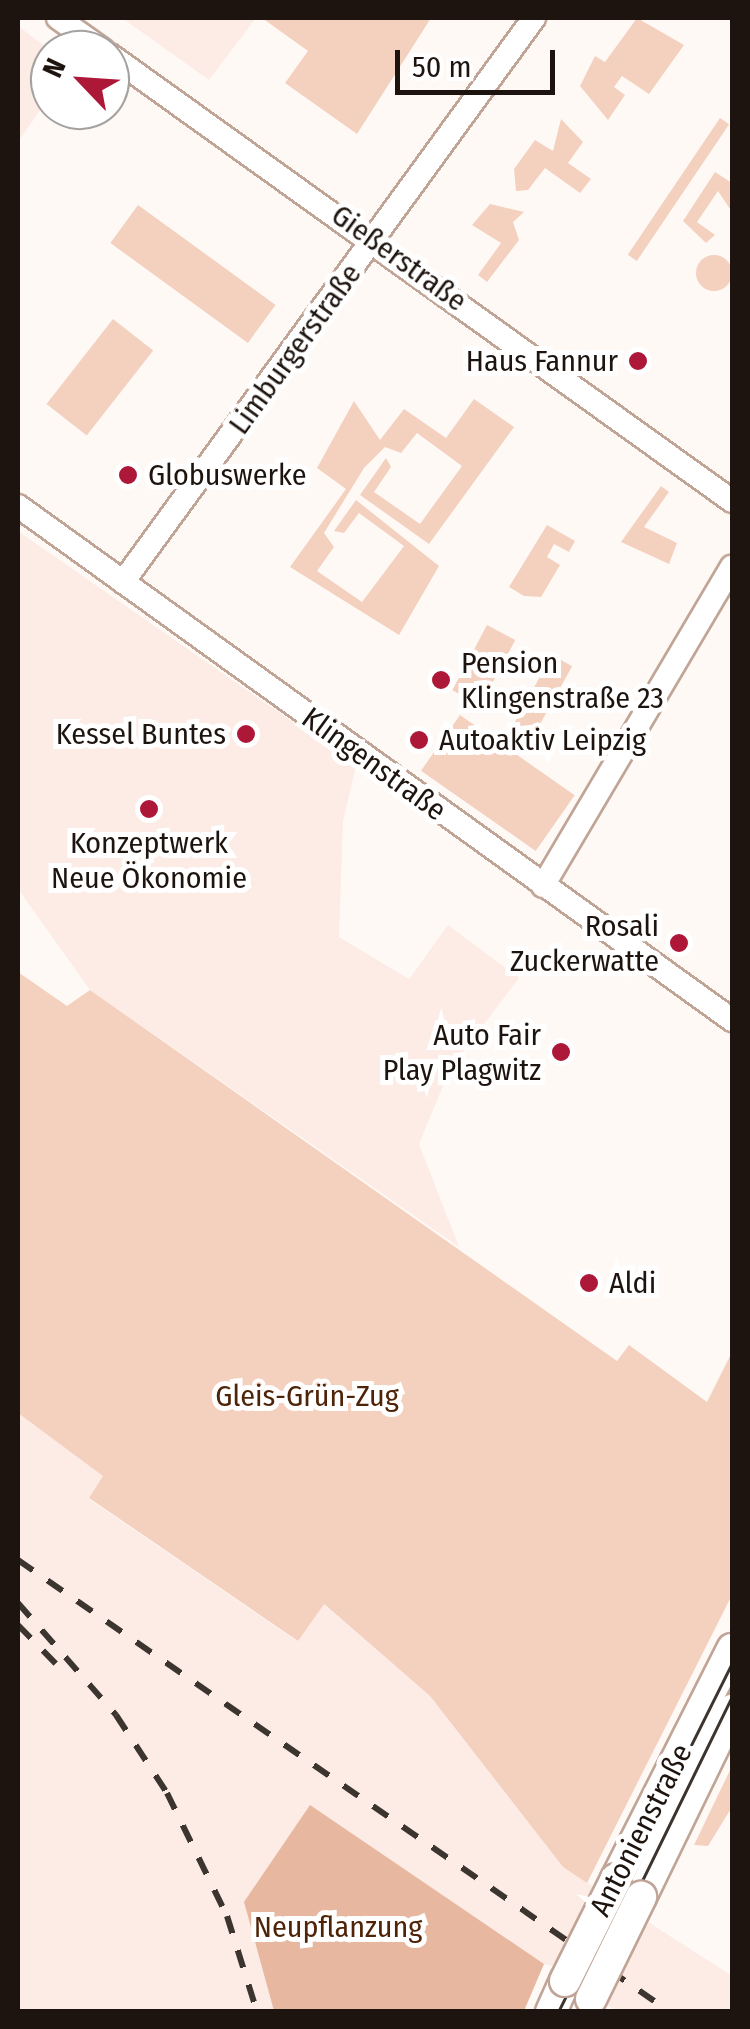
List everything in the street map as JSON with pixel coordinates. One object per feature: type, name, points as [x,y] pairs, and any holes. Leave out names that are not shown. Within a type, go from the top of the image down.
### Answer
[{"type":"main road","name":"Antonienstraße","points":[[580,1997],[616,1879],[732,1649]]},
{"type":"main road","name":"Antonienstraße","points":[[551,2012],[580,1997],[641,1897],[732,1710]]},
{"type":"street","name":"Limburgerstraße","points":[[123,582],[376,240],[534,18]]},
{"type":"street","name":"Gießerstraße","points":[[130,69],[376,240],[732,501]]},
{"type":"street","name":"Klingenstraße","points":[[18,506],[732,1020]]},
{"type":"street","points":[[543,886],[732,567]]},
{"type":"shaded area","points":[[122,18],[256,18],[209,80]]},
{"type":"shaded area","points":[[18,26],[30,35],[30,125],[18,142]]},
{"type":"shaded area","points":[[18,531],[356,766],[343,821],[339,937],[409,979],[448,925],[519,978],[450,1069],[419,1144],[459,1247],[90,990],[18,889]]},
{"type":"shaded area","points":[[18,1413],[104,1476],[89,1499],[297,1641],[323,1604],[430,1696],[563,1867],[732,1976],[732,2011],[615,2011],[557,1967],[244,1902],[274,2011],[18,2011]]},
{"type":"green space","points":[[262,18],[431,18],[357,134],[285,83],[308,51]]},
{"type":"green space","points":[[637,18],[684,45],[649,94],[622,76],[614,87],[625,95],[608,120],[580,86],[595,56],[605,62]]},
{"type":"green space","points":[[720,118],[729,124],[637,261],[628,255]]},
{"type":"green space","points":[[561,119],[583,142],[568,163],[591,179],[580,193],[545,168],[528,190],[516,191],[514,169],[535,140],[553,151]]},
{"type":"green space","points":[[715,172],[732,183],[732,212],[718,191],[697,222],[715,235],[706,243],[683,221]]},
{"type":"green space","points":[[490,204],[524,212],[513,222],[519,240],[487,282],[478,275],[501,243],[472,225]]},
{"type":"green space","points":[[138,205],[276,305],[248,343],[110,243]]},
{"type":"green space","points":[[714,255],[727,260],[732,273],[727,286],[714,291],[701,286],[696,273],[701,260]]},
{"type":"green space","points":[[113,319],[153,350],[87,436],[47,404]]},
{"type":"green space","points":[[474,399],[514,427],[429,544],[360,495],[386,458],[391,467],[374,492],[420,524],[462,466],[417,433],[401,453],[385,447],[364,468],[324,533],[334,547],[317,571],[362,602],[404,546],[359,513],[344,533],[334,531],[356,500],[439,566],[399,635],[290,567],[346,489],[317,468],[354,401],[380,440],[404,409],[446,438]]},
{"type":"green space","points":[[661,486],[669,492],[644,527],[677,543],[669,564],[621,542]]},
{"type":"green space","points":[[547,525],[575,541],[569,552],[554,544],[547,557],[560,565],[541,597],[524,596],[509,587]]},
{"type":"green space","points":[[487,625],[515,640],[481,705],[452,690]]},
{"type":"green space","points":[[552,655],[572,666],[535,733],[515,722]]},
{"type":"green space","points":[[460,715],[575,795],[536,851],[421,771]]},
{"type":"green space","name":"Gleis-Grün-Zug","points":[[18,972],[67,1006],[90,990],[617,1361],[629,1345],[707,1402],[732,1352],[732,1595],[587,1883],[563,1867],[430,1696],[324,1604],[298,1641],[89,1498],[103,1476],[18,1413]]},
{"type":"green space","points":[[732,1766],[732,1807],[708,1846],[694,1845]]},
{"type":"green space","name":"Neupflanzung","points":[[310,1805],[544,1964],[524,2011],[274,2011],[244,1902]]},
{"type":"tram line","points":[[558,2012],[732,1663]]},
{"type":"tram line","points":[[578,2012],[732,1696]]},
{"type":"railway","points":[[18,1560],[670,2012]]},
{"type":"railway","points":[[18,1603],[116,1715],[167,1793],[227,1916],[257,2012]]},
{"type":"railway","points":[[18,1625],[56,1664]]},
{"type":"place","name":"Haus Fannur","points":[[638,361]]},
{"type":"place","name":"Globuswerke","points":[[128,475]]},
{"type":"place","name":"Pension Klingenstraße 23","points":[[441,680]]},
{"type":"place","name":"Kessel Buntes","points":[[246,734]]},
{"type":"place","name":"Autoaktiv Leipzig","points":[[419,740]]},
{"type":"place","name":"Konzeptwerk Neue Ökonomie","points":[[149,809]]},
{"type":"place","name":"Rosali Zuckerwatte","points":[[679,943]]},
{"type":"place","name":"Auto Fair Play Plagwitz","points":[[561,1052]]},
{"type":"place","name":"Aldi","points":[[589,1283]]}]
